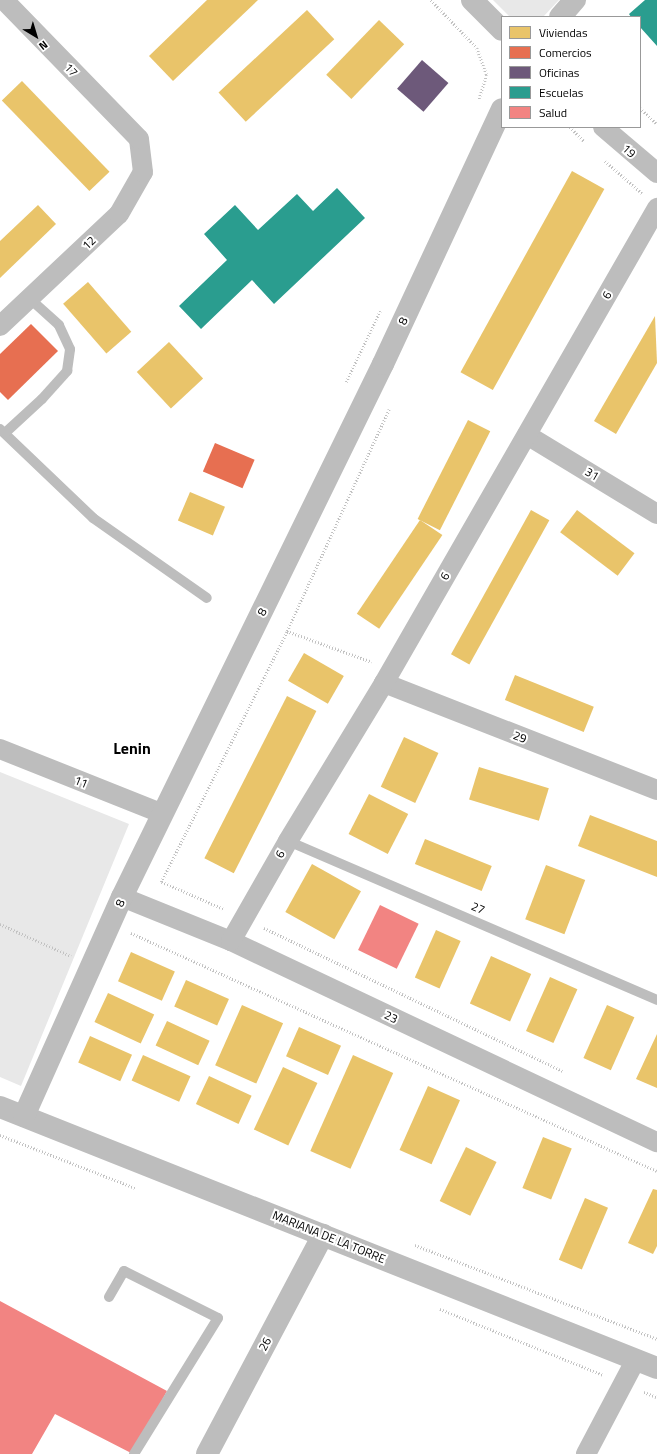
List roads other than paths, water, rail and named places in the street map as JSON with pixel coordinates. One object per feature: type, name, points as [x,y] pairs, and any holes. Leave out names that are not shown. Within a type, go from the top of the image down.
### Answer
[{"type":"street","name":"17","points":[[4,0],[139,139]]},
{"type":"street","points":[[472,0],[501,29]]},
{"type":"street","points":[[561,16],[575,0]]},
{"type":"street","name":"8","points":[[24,1116],[93,966],[122,896],[383,364],[501,111]]},
{"type":"street","name":"19","points":[[604,128],[657,173]]},
{"type":"street","name":"12","points":[[0,326],[119,214],[143,172],[139,139]]},
{"type":"street","name":"6","points":[[231,942],[288,841],[387,676],[527,435],[657,208]]},
{"type":"street","name":"31","points":[[527,435],[657,514]]},
{"type":"street","name":"29","points":[[387,676],[657,790]]},
{"type":"street","name":"11","points":[[0,749],[163,814]]},
{"type":"street","name":"23","points":[[122,896],[231,942],[657,1142]]},
{"type":"street","name":"MARIANA DE LA TORRE","points":[[0,1107],[657,1368]]},
{"type":"street","name":"26","points":[[207,1454],[323,1235]]},
{"type":"street","points":[[586,1454],[636,1359]]},
{"type":"lane","points":[[30,299],[60,326],[70,349],[67,371],[42,399],[3,431],[93,518],[207,598]]},
{"type":"lane","name":"27","points":[[288,841],[657,1000]]},
{"type":"lane","points":[[109,1297],[124,1270],[218,1318],[134,1454]]},
{"type":"district","name":"Lenin","points":[[132,748]]}]
